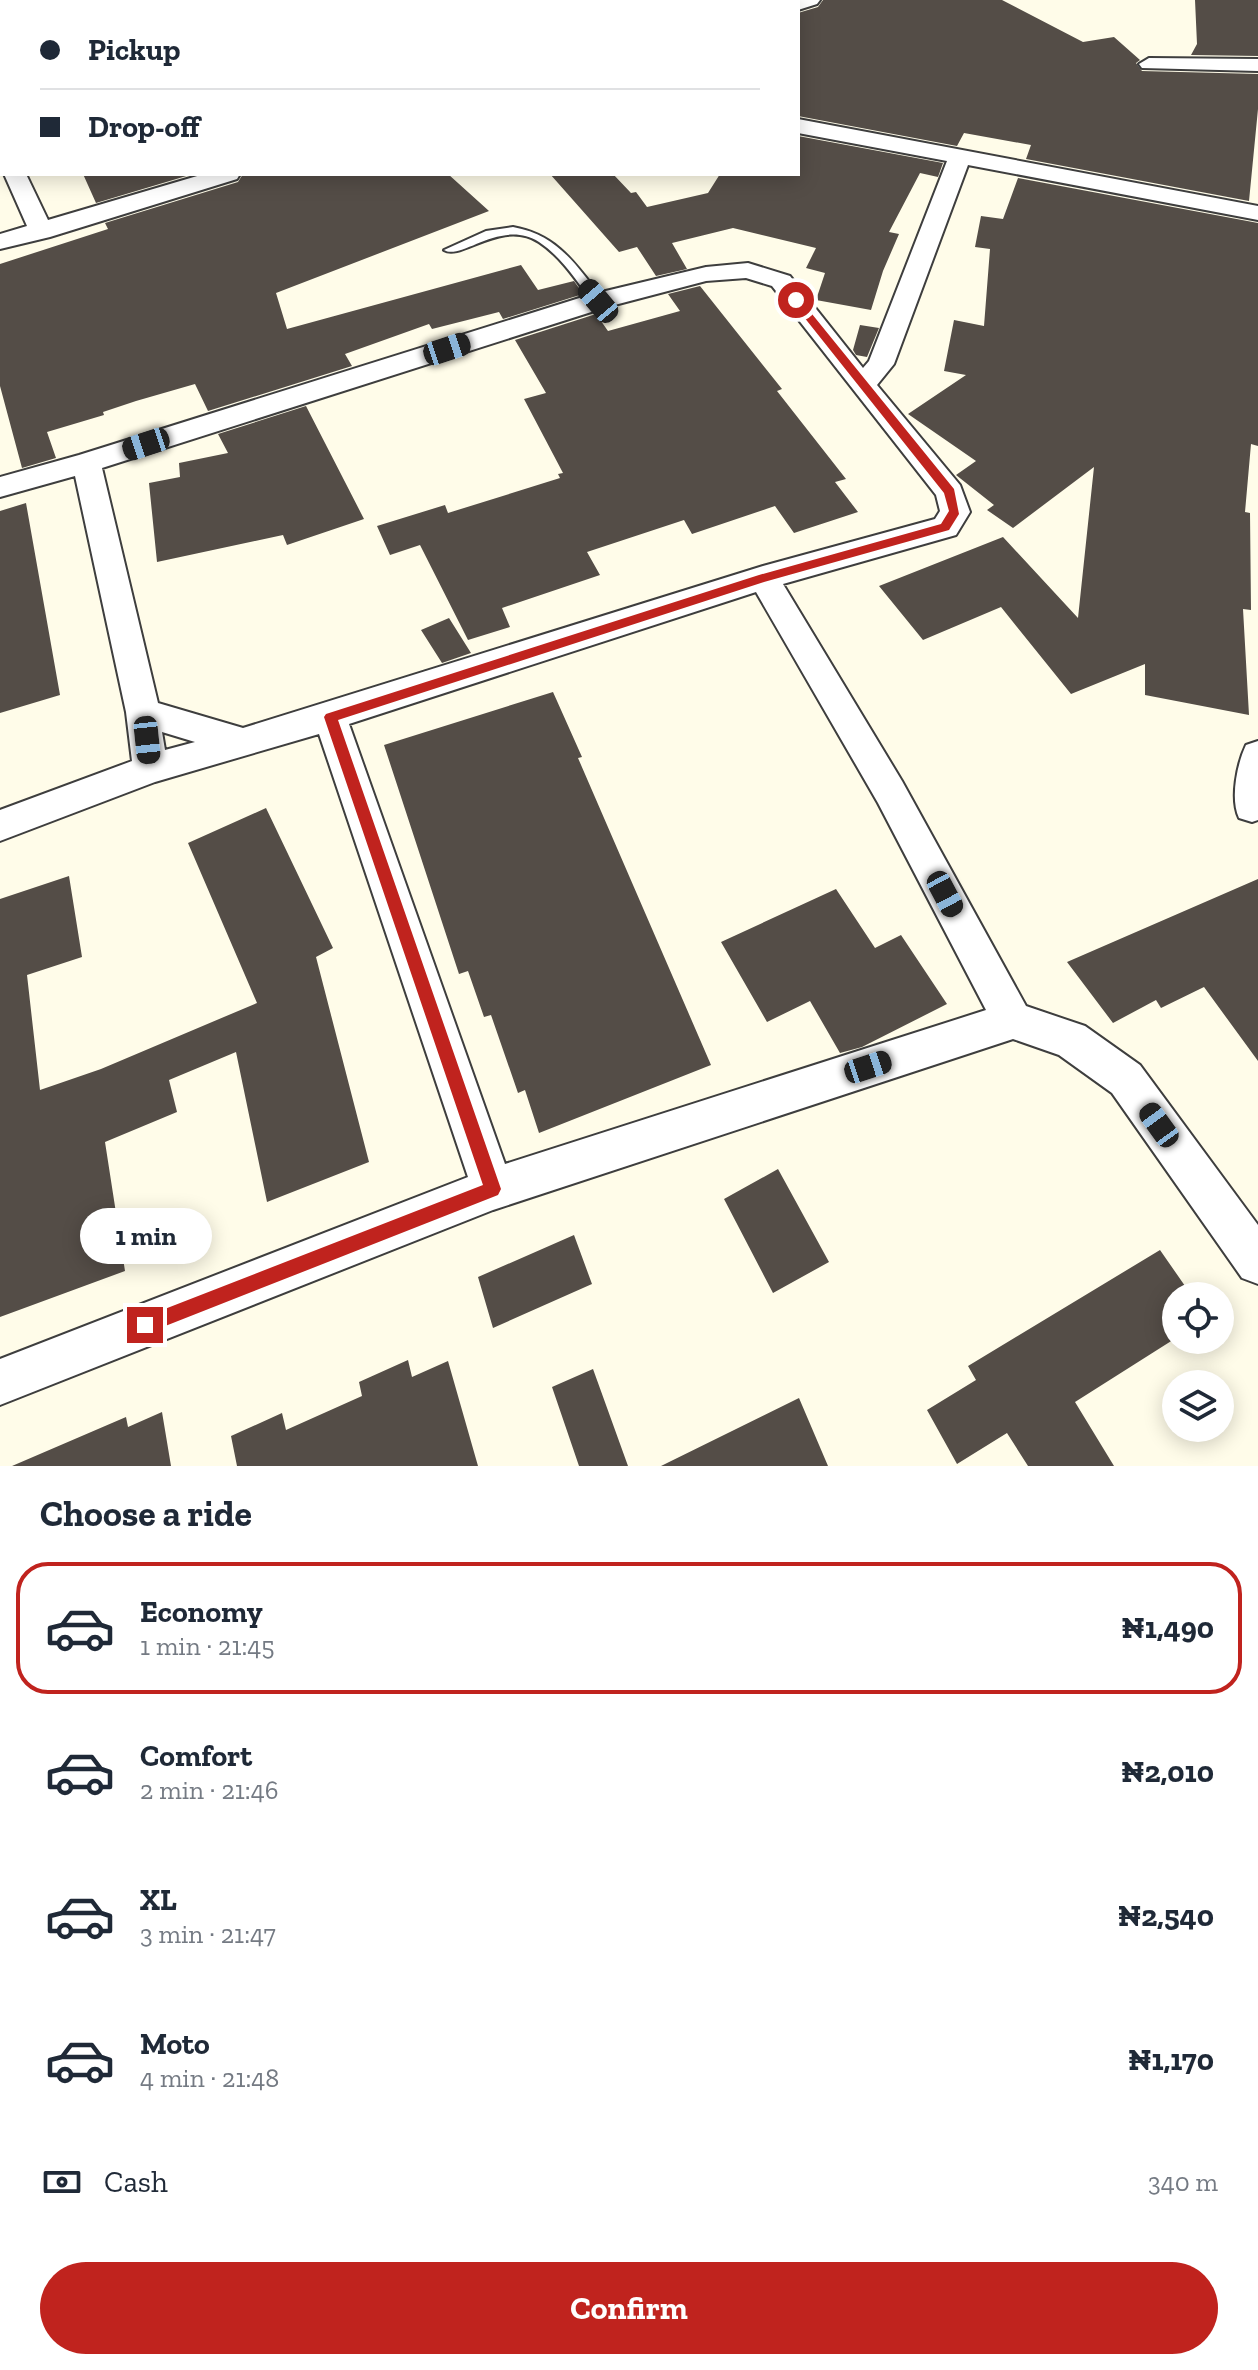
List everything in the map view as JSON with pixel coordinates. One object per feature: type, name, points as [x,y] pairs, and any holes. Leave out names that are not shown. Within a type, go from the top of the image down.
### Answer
[{"type":"street","points":[[1149,64],[1258,65]]},
{"type":"street","points":[[800,126],[1258,213]]},
{"type":"street","points":[[862,385],[881,364],[960,157]]},
{"type":"street","points":[[16,176],[41,232]]},
{"type":"street","points":[[0,242],[223,176]]},
{"type":"street","points":[[0,487],[86,463],[598,301],[706,274],[748,270],[781,281],[950,492],[955,512],[945,527],[763,578],[330,717],[150,769],[0,826]]},
{"type":"street","points":[[86,463],[143,712],[150,769]]},
{"type":"street","points":[[763,578],[890,792],[1013,1020]]},
{"type":"street","points":[[143,712],[242,742]]},
{"type":"street","points":[[330,717],[493,1189]]},
{"type":"street","points":[[1252,807],[1258,755]]},
{"type":"street","points":[[0,1382],[493,1189],[1013,1020],[1071,1040],[1126,1079],[1258,1262]]},
{"type":"lane","points":[[450,250],[498,231],[535,234],[547,240],[598,301]]},
{"type":"building","points":[[823,0],[1002,0],[1083,42],[1114,37],[1140,60],[1136,63],[1142,71],[1258,74],[1258,109],[1249,201],[1026,159],[1031,145],[964,133],[957,146],[800,116],[800,12],[818,7]]},
{"type":"building","points":[[1195,0],[1258,0],[1258,56],[1191,55],[1197,44]]},
{"type":"building","points":[[800,136],[943,163],[938,177],[920,173],[889,232],[899,234],[871,310],[816,300],[825,273],[806,268],[816,248],[733,228],[672,243],[687,269],[656,276],[637,247],[619,252],[552,176],[615,176],[631,193],[636,192],[647,207],[708,193],[719,176],[800,176]]},
{"type":"building","points":[[84,176],[186,176],[96,203]]},
{"type":"building","points":[[242,176],[450,176],[489,211],[276,293],[287,329],[521,265],[538,290],[574,281],[583,294],[503,319],[499,312],[432,329],[429,324],[345,354],[352,366],[208,411],[195,384],[136,401],[103,412],[104,415],[47,432],[56,458],[22,468],[0,386],[0,264],[108,229],[105,223],[238,182]]},
{"type":"building","points":[[1018,178],[1258,223],[1258,446],[1251,444],[1245,512],[1250,513],[1251,610],[1243,609],[1249,715],[1145,695],[1145,664],[1071,694],[1001,607],[923,640],[879,586],[1003,537],[1078,618],[1094,467],[1013,528],[987,510],[994,505],[956,475],[976,461],[908,414],[966,375],[944,371],[954,320],[984,326],[990,249],[975,247],[981,216],[1003,219]]},
{"type":"building","points":[[700,286],[782,389],[777,391],[846,479],[835,482],[858,512],[794,533],[775,506],[692,534],[684,520],[587,552],[600,575],[502,608],[510,627],[468,640],[420,545],[390,555],[377,526],[445,505],[448,513],[560,478],[558,474],[563,473],[524,399],[546,393],[515,340],[596,314],[608,331],[680,311],[668,294]]},
{"type":"building","points":[[860,325],[879,328],[867,357],[856,355],[853,350]]},
{"type":"building","points":[[306,406],[364,519],[287,545],[283,535],[157,562],[149,483],[180,477],[179,463],[228,453],[218,434]]},
{"type":"building","points":[[26,503],[60,695],[0,713],[0,511]]},
{"type":"building","points":[[449,618],[471,653],[442,663],[421,630]]},
{"type":"building","points":[[553,692],[582,757],[578,758],[711,1065],[539,1133],[525,1090],[518,1093],[491,1015],[484,1017],[468,971],[459,974],[384,745]]},
{"type":"building","points":[[266,808],[333,948],[316,957],[369,1162],[267,1202],[236,1052],[169,1080],[177,1112],[105,1142],[125,1271],[0,1317],[0,899],[69,876],[82,957],[27,975],[40,1090],[101,1069],[257,1003],[188,843]]},
{"type":"building","points":[[1258,879],[1258,1061],[1204,987],[1161,1008],[1156,1000],[1113,1023],[1067,962]]},
{"type":"building","points":[[836,889],[875,948],[901,935],[947,1004],[862,1047],[840,1053],[810,1001],[767,1022],[721,942]]},
{"type":"building","points":[[778,1169],[829,1262],[773,1293],[724,1199]]},
{"type":"building","points":[[574,1235],[592,1284],[493,1328],[478,1277]]},
{"type":"building","points":[[1160,1250],[1182,1282],[1162,1282],[1162,1347],[1075,1402],[1114,1466],[1028,1466],[1007,1433],[957,1464],[927,1410],[976,1380],[968,1366]]},
{"type":"building","points":[[408,1360],[412,1377],[448,1361],[478,1466],[237,1466],[231,1436],[282,1413],[286,1430],[362,1396],[359,1382]]},
{"type":"building","points":[[593,1369],[628,1466],[579,1466],[552,1387]]},
{"type":"building","points":[[799,1398],[828,1466],[661,1466]]},
{"type":"building","points":[[162,1412],[171,1466],[12,1466],[126,1417],[128,1427]]},
{"type":"route","points":[[145,1325],[493,1189],[330,717],[763,578],[945,527],[955,512],[950,492],[796,300]]}]
